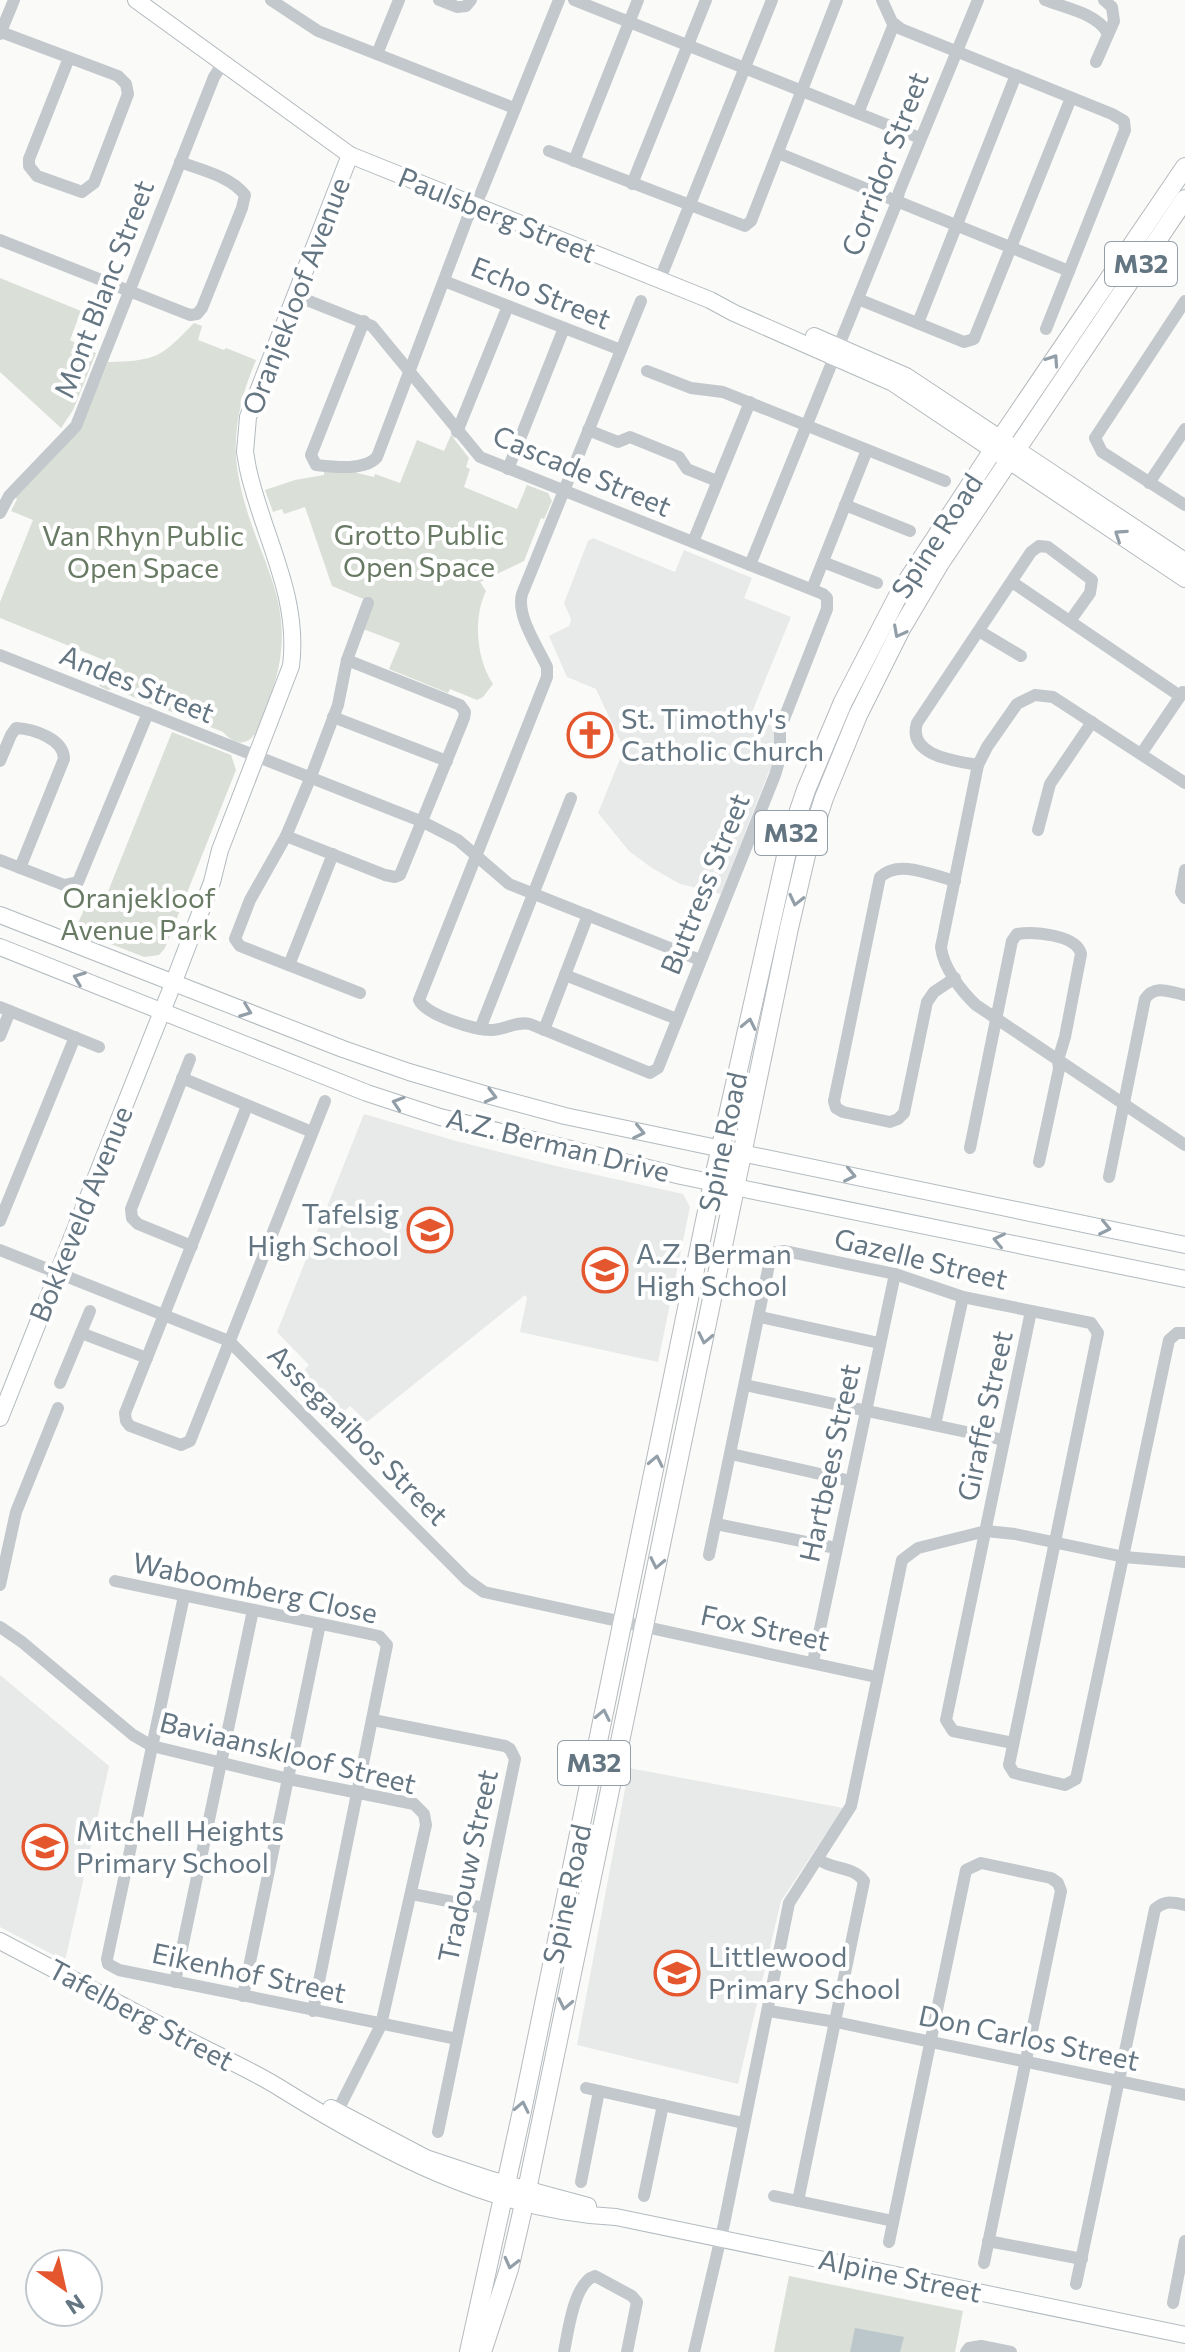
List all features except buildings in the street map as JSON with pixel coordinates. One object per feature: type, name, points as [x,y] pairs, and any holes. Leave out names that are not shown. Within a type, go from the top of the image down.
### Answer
[{"type":"main road","name":"Spine Road","points":[[469,2352],[713,1182],[782,869],[806,790],[858,669],[919,560],[1185,167]]},
{"type":"main road","name":"Spine Road","points":[[482,2352],[504,2288],[526,2196],[789,928],[807,851],[824,798],[858,715],[901,629],[940,563],[1185,199]]},
{"type":"street","points":[[14,0],[0,33],[69,58],[121,78],[128,91],[94,183],[82,192],[37,176],[29,166],[29,159],[69,58]]},
{"type":"street","name":"Paulsberg Street","points":[[136,0],[350,155],[660,279],[734,313],[837,351],[1013,454]]},
{"type":"street","points":[[271,0],[308,26],[514,108]]},
{"type":"street","points":[[377,54],[399,0]]},
{"type":"street","points":[[439,0],[457,7],[466,6],[471,0]]},
{"type":"street","points":[[364,321],[311,455],[314,464],[319,466],[363,465],[374,461],[559,0]]},
{"type":"street","points":[[574,0],[920,138]]},
{"type":"street","points":[[574,161],[638,0]]},
{"type":"street","points":[[632,184],[706,0]]},
{"type":"street","points":[[660,279],[772,0]]},
{"type":"street","points":[[549,151],[739,225],[748,224],[837,0]]},
{"type":"street","points":[[882,0],[894,24],[1119,117],[1125,127],[1046,329]]},
{"type":"street","name":"Corridor Street","points":[[750,565],[978,0]]},
{"type":"street","points":[[1045,0],[1101,23],[1107,32]]},
{"type":"street","points":[[1086,16],[1096,0]]},
{"type":"street","points":[[1096,62],[1114,21],[1115,13],[1104,0]]},
{"type":"street","points":[[858,113],[894,24]]},
{"type":"street","name":"Mont Blanc Street","points":[[0,513],[9,496],[76,426],[214,77],[223,63]]},
{"type":"street","points":[[918,323],[1016,75]]},
{"type":"street","points":[[858,299],[964,342],[974,339],[1071,98]]},
{"type":"street","points":[[778,153],[1069,271]]},
{"type":"street","name":"Oranjekloof Avenue","points":[[168,982],[212,882],[220,850],[285,688],[294,643],[290,603],[248,469],[246,436],[254,397],[350,155]]},
{"type":"street","points":[[0,240],[190,315],[197,314],[245,195],[238,186],[180,162]]},
{"type":"street","name":"Echo Street","points":[[444,281],[621,350]]},
{"type":"street","name":"Cascade Street","points":[[294,295],[364,321],[375,329],[477,455],[812,589]]},
{"type":"street","points":[[588,915],[544,1030],[523,1023],[498,1029],[480,1029],[421,1005],[419,1000],[547,677],[547,667],[520,602],[641,301]]},
{"type":"street","points":[[1185,301],[1095,438],[1102,452],[1185,505]]},
{"type":"street","points":[[457,432],[508,306]]},
{"type":"street","points":[[508,469],[564,328]]},
{"type":"street","points":[[647,371],[691,388],[723,392],[945,481]]},
{"type":"street","points":[[693,542],[750,402]]},
{"type":"street","points":[[1149,483],[1185,429]]},
{"type":"street","points":[[588,430],[618,442],[630,437],[679,457],[687,469],[717,481]]},
{"type":"street","points":[[812,589],[867,450]]},
{"type":"street","points":[[1013,454],[1185,561]]},
{"type":"street","points":[[1013,454],[1185,579]]},
{"type":"street","points":[[845,505],[910,531]]},
{"type":"street","points":[[978,765],[941,758],[918,743],[914,730],[1031,552],[1039,546],[1048,547],[1092,580],[1090,593],[1070,621]]},
{"type":"street","points":[[823,562],[877,583]]},
{"type":"street","points":[[1012,582],[1183,693],[1141,754]]},
{"type":"street","name":"Buttress Street","points":[[544,1030],[647,1072],[658,1068],[775,775],[780,758],[780,729],[829,605],[826,595],[812,589]]},
{"type":"street","points":[[360,993],[240,946],[235,939],[250,900],[286,836],[310,779],[333,717],[347,660],[368,603]]},
{"type":"street","points":[[979,631],[1021,656]]},
{"type":"street","name":"Andes Street","points":[[0,655],[423,822],[458,840],[509,884],[700,960]]},
{"type":"street","points":[[286,836],[385,875],[398,877],[404,871],[464,718],[462,707],[389,674],[347,660]]},
{"type":"street","points":[[1185,783],[1053,697],[1042,694],[1029,696],[1013,708],[978,765],[941,947],[942,957],[968,998],[1185,1145]]},
{"type":"street","points":[[0,860],[64,885],[78,882],[148,713]]},
{"type":"street","points":[[333,717],[447,761]]},
{"type":"street","points":[[1038,830],[1050,784],[1092,722]]},
{"type":"street","points":[[0,761],[16,728],[59,743],[64,750],[64,759],[20,868]]},
{"type":"street","points":[[480,1029],[571,798]]},
{"type":"street","points":[[289,965],[333,854]]},
{"type":"street","points":[[955,881],[899,867],[888,869],[880,877],[834,1101],[836,1108],[890,1122],[904,1113],[927,1002],[934,992],[955,978]]},
{"type":"street","points":[[1185,870],[1181,892],[1185,898]]},
{"type":"street","name":"A.Z. Berman Drive","points":[[0,915],[409,1072],[565,1116],[1185,1245]]},
{"type":"street","points":[[970,1148],[1012,941],[1017,934],[1027,932],[1073,942],[1079,946],[1081,954],[1039,1162]]},
{"type":"street","name":"A.Z. Berman Drive","points":[[0,947],[367,1093],[440,1117],[713,1182],[1185,1279]]},
{"type":"street","points":[[565,975],[677,1019]]},
{"type":"street","name":"Bokkeveld Avenue","points":[[0,1418],[53,1270],[168,982]]},
{"type":"street","points":[[1109,1177],[1145,999],[1151,992],[1161,989],[1185,995]]},
{"type":"street","points":[[0,1036],[5,1009],[99,1047]]},
{"type":"street","points":[[0,1221],[75,1037]]},
{"type":"street","points":[[190,1059],[131,1209],[132,1218],[138,1224],[192,1246]]},
{"type":"street","points":[[182,1078],[312,1132]]},
{"type":"street","points":[[247,1106],[125,1413],[130,1426],[181,1445],[190,1441],[325,1101]]},
{"type":"street","name":"Assegaaibos Street","points":[[0,1250],[229,1341],[477,1588],[493,1595],[644,1627]]},
{"type":"street","name":"Gazelle Street","points":[[709,1555],[770,1260],[776,1252],[785,1251],[895,1274],[963,1297],[1091,1323],[1098,1333],[1013,1743]]},
{"type":"street","name":"Bokkeveld Avenue","points":[[0,1388],[53,1270]]},
{"type":"street","name":"Hartbees Street","points":[[813,1662],[895,1274]]},
{"type":"street","points":[[935,1425],[963,1297]]},
{"type":"street","points":[[60,1383],[90,1311]]},
{"type":"street","name":"Giraffe Street","points":[[1013,1743],[953,1731],[946,1720],[1031,1311]]},
{"type":"street","points":[[760,1317],[879,1343]]},
{"type":"street","points":[[81,1333],[147,1358]]},
{"type":"street","points":[[1013,1743],[1009,1765],[1014,1773],[1065,1785],[1076,1779],[1169,1340],[1177,1333],[1185,1333]]},
{"type":"street","points":[[745,1385],[1004,1440]]},
{"type":"street","points":[[0,1585],[16,1512],[58,1408]]},
{"type":"street","points":[[731,1454],[851,1481]]},
{"type":"street","points":[[716,1524],[836,1548]]},
{"type":"street","points":[[694,2352],[724,2224],[789,1903],[851,1806],[902,1560],[918,1548],[986,1531],[1124,1557],[1185,1562]]},
{"type":"street","name":"Waboomberg Close","points":[[115,1581],[379,1636],[385,1642],[387,1653],[373,1720]]},
{"type":"street","points":[[152,1746],[184,1596]]},
{"type":"street","points":[[175,1982],[253,1610]]},
{"type":"street","points":[[243,1996],[320,1624]]},
{"type":"street","name":"Baviaanskloof Street","points":[[0,1627],[133,1735],[152,1746],[289,1779],[414,1804],[424,1814],[426,1825],[412,1894],[381,2025],[335,2116]]},
{"type":"street","name":"Fox Street","points":[[644,1627],[876,1677]]},
{"type":"street","points":[[313,2011],[373,1720]]},
{"type":"street","name":"Tradouw Street","points":[[373,1720],[505,1746],[514,1753],[438,2132]]},
{"type":"street","name":"Eikenhof Street","points":[[152,1746],[108,1964],[119,1970],[457,2039]]},
{"type":"street","points":[[798,2201],[864,1881],[856,1872],[825,1865],[818,1859]]},
{"type":"street","points":[[889,2242],[966,1870],[981,1863],[1051,1878],[1058,1883],[1061,1891],[984,2263]]},
{"type":"street","points":[[412,1894],[484,1908]]},
{"type":"street","points":[[1076,2284],[1155,1909],[1169,1902],[1185,1905]]},
{"type":"street","name":"Tafelberg Street","points":[[0,1941],[281,2089],[291,2089],[335,2116],[504,2191],[526,2196]]},
{"type":"street","name":"Don Carlos Street","points":[[769,2011],[1025,2060],[1185,2095]]},
{"type":"street","points":[[581,2182],[592,2090],[743,2123]]},
{"type":"street","points":[[644,2196],[663,2105]]},
{"type":"street","name":"Alpine Street","points":[[526,2196],[591,2216],[616,2217],[1185,2335]]},
{"type":"street","points":[[774,2196],[893,2221]]},
{"type":"street","points":[[988,2241],[1082,2259]]},
{"type":"street","points":[[1173,2303],[1181,2282],[1185,2241]]},
{"type":"street","points":[[564,2352],[576,2300],[585,2282],[595,2276],[632,2296],[637,2302],[627,2352]]},
{"type":"street","points":[[968,2350],[981,2346],[1011,2352]]},
{"type":"shaded area","points":[[593,538],[675,572],[684,550],[752,578],[744,598],[791,617],[750,717],[775,727],[773,761],[721,894],[680,884],[652,868],[629,851],[598,813],[624,749],[596,689],[567,677],[549,636],[569,626],[571,619],[564,603],[588,541]]},
{"type":"shaded area","name":"Tafelsig High School","points":[[364,1114],[456,1141],[683,1194],[690,1207],[658,1362],[520,1332],[525,1295],[367,1422],[350,1406],[329,1426],[290,1385],[309,1365],[277,1332]]},
{"type":"shaded area","name":"Mitchell Heights Primary School","points":[[0,1675],[109,1766],[65,1961],[0,1927]]},
{"type":"shaded area","name":"Littlewood Primary School","points":[[629,1768],[843,1808],[781,1901],[738,2084],[577,2045]]},
{"type":"shaded area","points":[[855,2328],[904,2337],[900,2352],[850,2352]]},
{"type":"green space","points":[[0,278],[81,311],[70,340],[96,353],[73,410],[61,428],[0,372]]},
{"type":"green space","name":"Van Rhyn Public Open Space","points":[[194,323],[202,326],[198,340],[256,360],[239,412],[237,467],[244,499],[272,581],[282,636],[279,667],[258,728],[249,740],[242,742],[99,686],[109,662],[0,618],[0,602],[33,520],[11,511],[17,499],[15,497],[82,425],[108,362],[157,355]]},
{"type":"green space","name":"Grotto Public Open Space","points":[[451,435],[469,458],[466,467],[470,469],[464,487],[517,509],[527,485],[548,493],[552,501],[544,519],[541,518],[524,561],[480,582],[486,591],[479,613],[478,638],[483,663],[493,684],[477,700],[450,689],[448,693],[389,669],[400,643],[363,629],[373,603],[332,586],[305,507],[284,514],[282,509],[273,512],[265,490],[324,475],[324,471],[356,470],[357,473],[374,477],[375,474],[400,483],[417,440],[444,451]]},
{"type":"green space","name":"Oranjekloof Avenue Park","points":[[172,732],[231,755],[236,770],[165,948],[159,955],[144,957],[75,930],[91,894],[107,894]]},
{"type":"green space","points":[[789,2276],[963,2311],[955,2352],[774,2352]]},
{"type":"place","name":"St. Timothy's Catholic Church","points":[[590,735]]},
{"type":"place","name":"Tafelsig High School","points":[[430,1230]]},
{"type":"place","name":"A.Z. Berman High School","points":[[605,1270]]},
{"type":"place","name":"Mitchell Heights Primary School","points":[[45,1847]]},
{"type":"place","name":"Littlewood Primary School","points":[[677,1973]]}]
